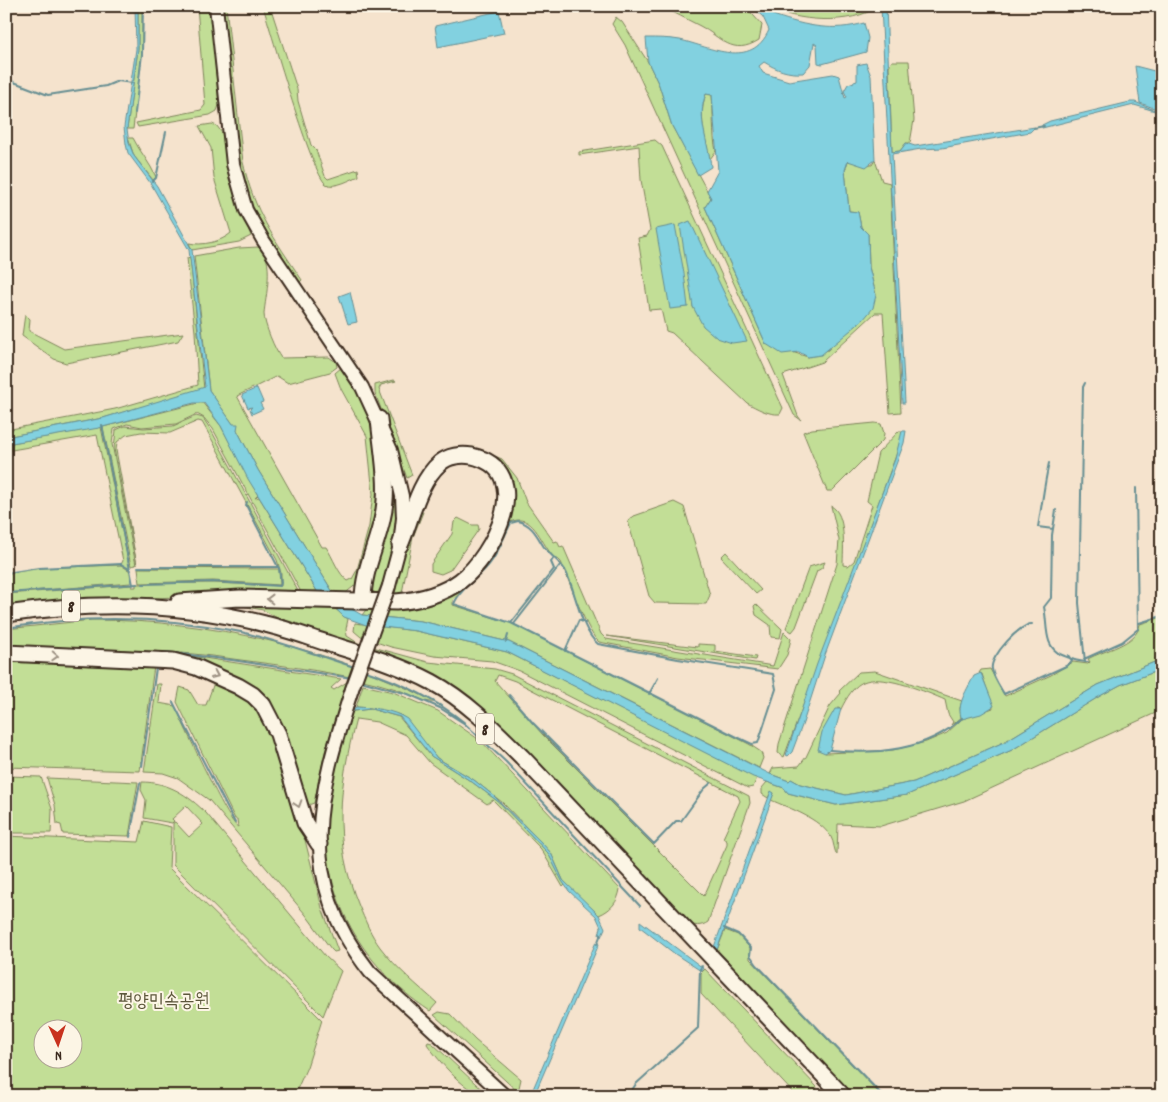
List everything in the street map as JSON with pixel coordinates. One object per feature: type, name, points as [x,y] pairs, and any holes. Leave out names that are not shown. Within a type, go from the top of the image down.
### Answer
[{"type":"highway","points":[[363,600],[363,583],[382,521],[385,504],[379,420]]},
{"type":"highway","points":[[135,604],[240,598],[396,602],[416,600],[447,590],[473,570],[485,555],[502,522],[506,497],[505,483],[500,474],[484,460],[467,455],[449,458],[440,463],[429,476],[421,492],[400,545]]},
{"type":"highway","name":"8","points":[[6,614],[52,607],[135,604],[178,608],[265,624],[404,668],[448,693],[491,726],[522,757],[844,1096]]},
{"type":"highway","name":"8","points":[[6,619],[50,614],[141,613],[220,622],[265,632],[336,653],[402,676],[431,690],[464,712],[486,730],[831,1096]]},
{"type":"highway","points":[[6,653],[173,662],[196,667],[253,695],[272,718],[304,823],[319,844]]},
{"type":"main road","points":[[216,6],[233,164],[246,210],[263,240],[362,387],[379,420],[391,450],[402,496],[403,518],[400,545],[389,586],[352,689],[327,772],[320,815],[319,844],[325,885],[352,950],[370,972],[505,1096]]},
{"type":"green space","points":[[138,6],[142,6],[142,54],[133,129],[127,129],[138,49]]},
{"type":"green space","points":[[197,6],[210,6],[219,105],[217,111],[210,115],[138,127],[136,123],[201,110],[205,105]]},
{"type":"green space","points":[[222,6],[226,6],[243,162],[248,180],[266,224],[302,280],[300,282],[276,250],[247,196],[240,163]]},
{"type":"green space","points":[[263,6],[270,6],[297,89],[298,101],[311,145],[316,150],[325,176],[328,179],[358,169],[359,176],[343,183],[329,185],[326,184],[320,175],[302,131]]},
{"type":"green space","points":[[661,6],[745,6],[762,25],[759,40],[741,47],[727,44],[707,30]]},
{"type":"green space","points":[[768,6],[841,11],[856,6],[878,6],[854,17],[823,20],[792,16]]},
{"type":"green space","points":[[616,17],[622,22],[648,62],[659,85],[672,126],[711,198],[705,207],[766,344],[808,357],[828,350],[835,342],[863,320],[876,295],[869,267],[868,234],[861,227],[858,212],[849,211],[845,170],[848,161],[872,165],[875,160],[882,181],[890,183],[901,412],[890,413],[883,313],[875,313],[822,362],[783,375],[801,420],[794,415],[625,45],[612,24]]},
{"type":"green space","points":[[892,61],[909,61],[914,120],[910,143],[906,143],[900,151],[892,152],[889,66]]},
{"type":"green space","points":[[706,94],[712,95],[716,151],[710,159],[702,118]]},
{"type":"green space","points":[[212,124],[217,126],[222,133],[229,179],[251,236],[239,242],[192,250],[189,243],[211,242],[222,239],[231,233],[214,178],[211,148],[199,126]]},
{"type":"green space","points":[[128,138],[133,138],[151,167],[156,177],[153,180],[134,156]]},
{"type":"green space","points":[[655,140],[662,146],[783,408],[780,414],[767,412],[747,403],[672,333],[666,331],[661,309],[649,310],[638,238],[647,236],[650,230],[641,180],[639,146],[579,155],[579,152]],"holes":[[[689,272],[717,338],[693,307]]]},
{"type":"green space","points":[[258,247],[267,259],[268,268],[264,318],[270,337],[281,358],[329,357],[336,362],[337,367],[330,372],[288,383],[277,376],[237,396],[322,547],[326,547],[338,570],[348,581],[352,579],[357,570],[369,526],[373,494],[367,436],[341,389],[335,373],[342,367],[357,390],[377,433],[379,514],[358,583],[343,595],[334,594],[258,470],[237,430],[209,390],[194,256],[239,248]]},
{"type":"green space","points":[[190,257],[204,389],[103,418],[6,437],[6,430],[115,409],[198,385],[195,332],[187,258]]},
{"type":"green space","points":[[25,314],[30,319],[29,331],[64,349],[183,333],[178,341],[66,363],[54,359],[22,336]]},
{"type":"green space","points":[[396,381],[381,385],[379,389],[412,475],[407,478],[375,393],[375,385]]},
{"type":"green space","points":[[202,402],[221,426],[258,495],[255,498],[259,497],[317,591],[301,592],[213,429],[204,418],[197,414],[176,424],[142,427],[127,424],[114,429],[112,444],[136,565],[131,566],[103,427]]},
{"type":"green space","points":[[196,416],[203,418],[211,430],[299,593],[61,601],[6,608],[6,594],[132,585],[132,587],[136,587],[136,584],[213,583],[281,586],[281,573],[277,560],[202,422],[198,421],[170,433],[141,432],[126,435],[117,442],[116,450],[137,565],[114,449],[116,430],[125,426],[144,428],[173,426]]},
{"type":"green space","points":[[881,424],[884,433],[883,440],[832,491],[827,491],[803,432],[812,429]]},
{"type":"green space","points":[[101,427],[130,570],[121,564],[123,561],[97,435],[6,451],[6,444]]},
{"type":"green space","points":[[899,431],[902,431],[901,442],[784,757],[778,753],[779,744],[837,564],[839,540],[831,506],[840,516],[843,532],[843,565],[848,566],[854,561],[872,505],[867,501],[878,453]]},
{"type":"green space","points":[[473,447],[502,459],[517,478],[526,502],[554,542],[557,541],[560,547],[563,546],[601,634],[606,639],[773,666],[784,632],[791,639],[787,655],[778,669],[678,657],[599,642],[589,629],[561,562],[552,555],[530,524],[518,520],[510,522],[491,560],[453,600],[453,605],[511,623],[749,744],[761,752],[763,758],[759,768],[509,642],[421,621],[362,615],[369,606],[431,599],[495,542],[502,473],[447,453],[450,450]]},
{"type":"green space","points":[[385,457],[395,487],[397,513],[391,557],[377,594],[370,589]]},
{"type":"green space","points":[[674,502],[684,507],[710,595],[706,604],[655,603],[649,596],[628,521],[634,516]]},
{"type":"green space","points":[[419,512],[423,512],[413,537],[402,593],[395,594],[396,588],[394,587]]},
{"type":"green space","points":[[458,518],[472,525],[478,525],[479,529],[450,570],[441,574],[431,571],[431,564],[452,534],[454,522]]},
{"type":"green space","points":[[726,552],[761,590],[756,594],[721,557]]},
{"type":"green space","points":[[825,562],[822,568],[817,571],[796,627],[792,632],[786,628],[809,567]]},
{"type":"green space","points":[[121,565],[130,571],[131,583],[6,593],[6,574],[39,568]]},
{"type":"green space","points":[[138,568],[279,569],[280,585],[213,581],[140,583]]},
{"type":"green space","points":[[329,604],[348,619],[347,636],[358,643],[428,662],[495,669],[512,674],[749,796],[750,803],[708,922],[703,925],[686,923],[502,725],[446,682],[425,670],[389,656],[281,620],[263,610],[236,605]],"holes":[[[498,675],[515,681],[738,796],[740,801],[723,838],[727,841],[727,845],[704,896],[543,735],[495,681]]]},
{"type":"green space","points":[[756,604],[782,629],[780,638],[771,637],[770,625],[756,615],[754,606]]},
{"type":"green space","points":[[1162,617],[1162,659],[1098,685],[1004,742],[914,782],[846,795],[800,784],[791,779],[789,781],[770,774],[773,768],[799,766],[806,757],[830,706],[841,693],[839,691],[859,672],[875,671],[962,701],[960,708],[961,718],[951,725],[953,722],[948,714],[945,700],[928,693],[895,682],[884,680],[866,681],[854,689],[841,709],[838,708],[825,753],[893,750],[926,742],[947,733],[962,719],[993,708],[982,674],[979,673],[981,670],[990,669],[1005,696],[1051,675],[1073,662],[1088,664],[1090,662],[1088,659],[1133,637],[1138,631],[1140,624]]},
{"type":"green space","points":[[92,620],[137,621],[181,625],[225,631],[268,640],[353,666],[435,702],[426,701],[377,683],[336,674],[205,655],[148,651],[6,648],[6,629]]},
{"type":"green space","points":[[355,623],[416,631],[507,652],[757,778],[753,787],[748,788],[520,671],[492,661],[434,656],[391,647],[361,637],[354,631]]},
{"type":"green space","points":[[607,636],[698,647],[698,644],[715,645],[715,651],[756,657],[755,660]]},
{"type":"green space","points":[[165,652],[341,679],[331,688],[334,690],[347,682],[325,752],[314,803],[305,806],[289,751],[243,683],[122,654]]},
{"type":"green space","points":[[6,657],[154,666],[140,771],[6,767]]},
{"type":"green space","points":[[1162,669],[1162,710],[964,801],[881,826],[838,824],[837,855],[831,837],[819,824],[771,800],[774,793],[771,792],[768,798],[762,794],[762,788],[767,782],[784,788],[788,793],[836,805],[907,795],[1012,750],[1120,685]]},
{"type":"green space","points":[[215,680],[252,703],[262,716],[273,738],[294,814],[305,840],[322,908],[338,951],[334,952],[331,949],[306,915],[209,800],[178,778],[163,773],[144,772],[157,684],[161,684],[159,703],[175,706],[225,809],[238,827],[237,819],[235,819],[177,702],[180,687],[189,690],[198,705],[206,705]]},
{"type":"green space","points":[[363,685],[393,692],[438,711],[481,741],[620,889],[618,898],[613,905],[599,915],[571,890],[563,880],[551,853],[503,803],[474,780],[437,758],[401,715],[356,707]]},
{"type":"green space","points":[[371,709],[399,717],[431,756],[472,782],[500,803],[548,853],[565,885],[563,887],[541,849],[493,800],[487,804],[430,763],[406,735],[377,722],[356,719],[342,790],[341,813],[345,859],[350,882],[366,922],[380,947],[400,969],[437,1003],[430,1011],[404,992],[382,971],[363,947],[348,921],[336,893],[329,863],[326,832],[328,800],[332,778],[350,715],[353,711]]},
{"type":"green space","points":[[6,776],[41,777],[52,809],[51,833],[6,833]]},
{"type":"green space","points":[[47,778],[138,782],[129,836],[63,834],[61,825],[57,824],[55,805]]},
{"type":"green space","points":[[142,782],[169,787],[185,795],[206,813],[325,956],[341,971],[323,1016],[173,865],[173,823],[175,822],[189,837],[203,824],[186,806],[172,819],[174,821],[172,823],[144,818],[146,800],[141,790]]},
{"type":"green space","name":"평양민속공원","points":[[144,821],[171,827],[169,868],[322,1020],[307,1067],[294,1096],[6,1096],[6,836],[139,842]]},
{"type":"green space","points":[[725,930],[738,935],[750,948],[750,959],[882,1096],[853,1096],[717,950]]},
{"type":"green space","points":[[705,969],[817,1087],[814,1096],[796,1096],[701,994],[701,973]]},
{"type":"green space","points":[[439,1012],[450,1014],[475,1040],[521,1079],[518,1092],[434,1015]]},
{"type":"green space","points":[[428,1042],[432,1043],[489,1096],[472,1090],[463,1084],[439,1059],[427,1044]]},
{"type":"water","points":[[135,6],[138,6],[138,49],[127,129],[129,143],[134,156],[157,186],[192,250],[209,390],[233,424],[238,424],[237,430],[258,470],[334,594],[346,606],[362,615],[421,621],[509,642],[770,774],[789,781],[791,779],[800,784],[846,795],[914,782],[1004,742],[1098,685],[1162,659],[1162,669],[1120,685],[1012,750],[907,795],[836,805],[788,793],[784,788],[753,777],[507,652],[416,631],[366,625],[344,617],[317,591],[248,479],[221,426],[204,403],[194,403],[99,428],[6,444],[6,437],[103,418],[205,387],[189,250],[151,184],[128,153],[126,144],[124,127],[136,49]]},
{"type":"water","points":[[751,6],[798,23],[820,27],[853,26],[864,23],[868,38],[866,52],[822,64],[818,63],[817,45],[814,43],[810,65],[803,73],[783,71],[764,62],[759,66],[763,73],[789,81],[833,74],[839,76],[845,98],[847,97],[844,91],[848,84],[857,81],[857,65],[866,63],[871,76],[875,160],[866,167],[848,161],[845,170],[849,211],[858,212],[861,227],[868,234],[869,267],[876,295],[873,308],[863,320],[821,355],[808,357],[799,352],[782,354],[766,344],[705,207],[711,198],[707,191],[718,171],[712,95],[706,94],[702,112],[711,167],[698,175],[672,126],[659,85],[648,62],[646,38],[680,40],[729,53],[741,53],[752,49],[761,42],[769,30],[763,17]]},
{"type":"water","points":[[886,6],[892,152],[900,151],[906,143],[915,146],[1035,127],[1030,132],[942,148],[921,149],[892,154],[905,403],[902,403],[881,7]]},
{"type":"water","points":[[499,11],[504,33],[438,47],[435,26]]},
{"type":"water","points":[[1135,66],[1162,73],[1162,111],[1140,103]]},
{"type":"water","points":[[1135,102],[1162,113],[1134,105],[1042,128],[1042,125],[1050,121]]},
{"type":"water","points":[[690,221],[747,341],[732,343],[717,338],[703,326],[693,307],[680,225]]},
{"type":"water","points":[[675,225],[688,307],[670,309],[656,229]]},
{"type":"water","points":[[350,292],[357,322],[348,324],[339,296]]},
{"type":"water","points":[[257,388],[263,402],[260,403],[263,409],[252,414],[250,409],[252,407],[248,408],[242,395]]},
{"type":"water","points":[[902,431],[906,431],[904,443],[825,655],[803,723],[792,752],[788,756],[786,755],[817,664],[895,459]]},
{"type":"water","points":[[981,673],[994,706],[981,714],[962,719],[960,708],[963,697],[974,676]]},
{"type":"water","points":[[356,707],[389,711],[407,719],[437,758],[474,780],[494,796],[551,853],[563,880],[599,915],[605,928],[601,937],[599,935],[601,927],[596,916],[569,891],[548,853],[500,803],[472,782],[431,756],[400,717],[371,709],[353,711]]},
{"type":"water","points":[[835,709],[841,709],[830,750],[825,753],[818,750],[822,732]]},
{"type":"water","points":[[771,791],[774,793],[717,950],[714,947]]},
{"type":"water","points":[[640,921],[703,968],[701,971],[640,927]]},
{"type":"water","points":[[596,942],[599,944],[534,1096],[530,1096]]},
{"type":"waterway","points":[[89,6],[137,11]]},
{"type":"waterway","points":[[135,113],[142,54],[143,6]]},
{"type":"waterway","points":[[6,79],[48,95],[106,86],[118,81],[132,83]]},
{"type":"waterway","points":[[1034,128],[1044,126]]},
{"type":"waterway","points":[[152,182],[156,178],[166,132]]},
{"type":"waterway","points":[[6,170],[9,181],[6,221]]},
{"type":"waterway","points":[[1085,383],[1083,387],[1079,603],[1085,662]]},
{"type":"waterway","points":[[102,425],[133,585]]},
{"type":"waterway","points":[[1049,463],[1038,527],[1053,529]]},
{"type":"waterway","points":[[1084,659],[1122,642],[1138,629],[1136,488]]},
{"type":"waterway","points":[[138,567],[278,567],[246,505],[247,502]]},
{"type":"waterway","points":[[1056,510],[1052,535],[1051,598],[1044,607],[1047,635],[1052,647],[1062,655],[1088,662]]},
{"type":"waterway","points":[[518,521],[531,528],[544,547],[565,570],[587,629],[598,644],[773,674],[776,689],[758,743],[752,744],[737,737],[511,623],[454,604],[461,593],[491,562],[511,523],[518,521]]},
{"type":"waterway","points":[[511,623],[554,569],[551,562],[553,559]]},
{"type":"waterway","points":[[6,573],[39,568],[121,564],[131,570]]},
{"type":"waterway","points":[[514,624],[560,565]]},
{"type":"waterway","points":[[143,584],[213,582],[280,586],[279,568]]},
{"type":"waterway","points":[[6,593],[137,584]]},
{"type":"waterway","points":[[1139,623],[1162,616]]},
{"type":"waterway","points":[[6,628],[95,619],[153,620],[182,623],[241,632],[354,667]]},
{"type":"waterway","points":[[565,651],[579,620],[585,623]]},
{"type":"waterway","points":[[1032,624],[1027,625],[1014,635],[1000,649],[992,664],[994,675],[1004,694],[1066,666],[1072,661],[1068,655]]},
{"type":"waterway","points":[[506,642],[508,635]]},
{"type":"waterway","points":[[146,652],[165,652],[232,660],[352,678]]},
{"type":"waterway","points":[[142,766],[156,668]]},
{"type":"waterway","points":[[363,670],[417,692],[442,706],[465,723]]},
{"type":"waterway","points":[[649,694],[658,678]]},
{"type":"waterway","points":[[361,681],[408,694],[440,708],[465,724],[506,762],[640,906]]},
{"type":"waterway","points":[[509,695],[533,723],[654,844],[676,821],[681,821],[704,789],[711,783]]},
{"type":"waterway","points":[[173,702],[235,823]]},
{"type":"waterway","points":[[830,750],[882,751],[917,744],[933,738],[962,718]]},
{"type":"waterway","points":[[130,837],[140,783]]},
{"type":"waterway","points":[[724,928],[738,934],[751,948],[750,955],[757,965],[883,1096]]},
{"type":"waterway","points":[[597,944],[601,934]]},
{"type":"waterway","points":[[628,1096],[636,1084],[698,1028],[700,969],[702,966]]}]
